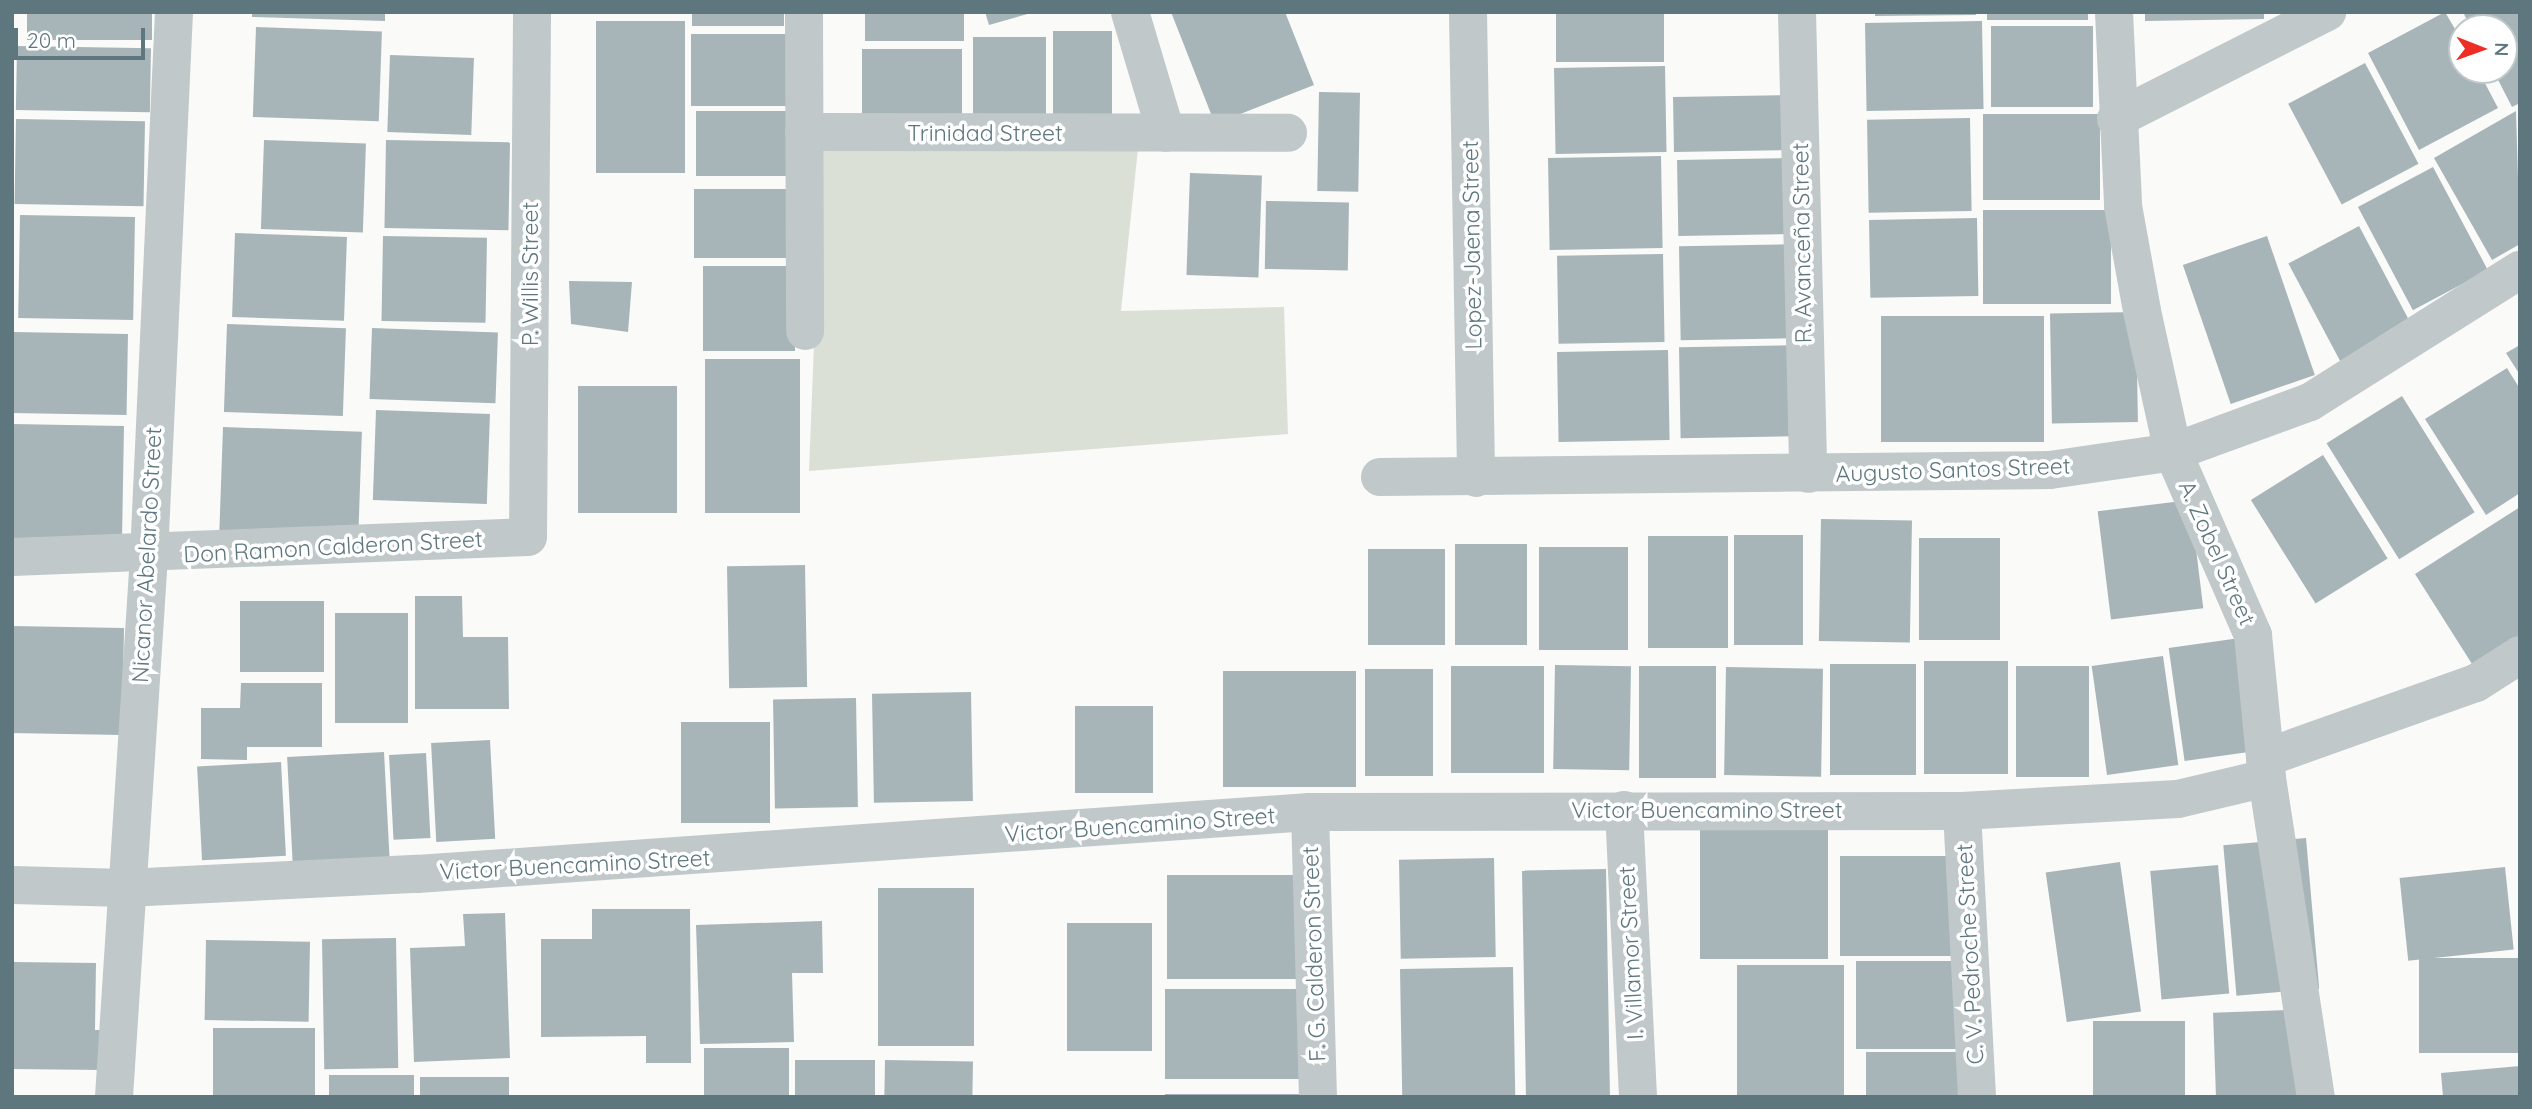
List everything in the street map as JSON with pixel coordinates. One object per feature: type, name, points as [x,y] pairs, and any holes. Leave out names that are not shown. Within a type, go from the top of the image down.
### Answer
[{"type":"street","name":"Nicanor Abelardo Street","points":[[114,1097],[149,556],[174,12]]},
{"type":"street","name":"P. Willis Street","points":[[528,537],[532,12]]},
{"type":"street","points":[[804,12],[805,331]]},
{"type":"street","points":[[1129,12],[1166,134]]},
{"type":"street","name":"Lopez-Jaena Street","points":[[1468,12],[1476,478]]},
{"type":"street","name":"R. Avanceña Street","points":[[1797,12],[1808,474]]},
{"type":"street","name":"A. Zobel Street","points":[[2114,12],[2116,119],[2123,206],[2173,452],[2253,635],[2266,768],[2316,1097]]},
{"type":"street","points":[[2116,119],[2326,12]]},
{"type":"street","name":"Trinidad Street","points":[[804,132],[1288,134]]},
{"type":"street","name":"Augusto Santos Street","points":[[1380,477],[2050,470],[2173,452],[2309,402],[2520,270]]},
{"type":"street","name":"Don Ramon Calderon Street","points":[[12,557],[149,556],[528,537]]},
{"type":"street","name":"Victor Buencamino Street","points":[[12,885],[126,888],[750,855],[1310,812],[1962,811],[2178,799],[2266,768],[2476,683],[2520,655]]},
{"type":"street","name":"I. Villamor Street","points":[[1624,810],[1638,1097]]},
{"type":"street","name":"C. V. Pedroche Street","points":[[1962,811],[1977,1097]]},
{"type":"street","name":"F. G. Calderon Street","points":[[1310,812],[1318,1097]]},
{"type":"shaded area","points":[[1139,139],[1121,311],[1284,307],[1288,434],[809,471],[822,140]]},
{"type":"building","points":[[27,12],[152,12],[152,40],[27,40]]},
{"type":"building","points":[[252,12],[385,12],[385,21],[252,17]]},
{"type":"building","points":[[692,12],[784,12],[784,26],[692,26]]},
{"type":"building","points":[[865,12],[964,12],[964,41],[865,41]]},
{"type":"building","points":[[985,12],[1031,12],[1031,13],[989,25]]},
{"type":"building","points":[[1171,12],[1285,12],[1314,85],[1215,124]]},
{"type":"building","points":[[1556,12],[1664,12],[1664,62],[1556,62]]},
{"type":"building","points":[[1875,12],[1976,12],[1976,15],[1875,16]]},
{"type":"building","points":[[1987,12],[2088,12],[2088,20],[1987,20]]},
{"type":"building","points":[[2145,12],[2264,12],[2264,19],[2145,21]]},
{"type":"building","points":[[2445,12],[2448,17],[2448,84],[2485,84],[2498,108],[2419,150],[2368,53]]},
{"type":"building","points":[[2463,12],[2520,12],[2520,103],[2512,107],[2500,84],[2518,84],[2518,14]]},
{"type":"building","points":[[596,21],[685,21],[685,173],[596,173]]},
{"type":"building","points":[[1982,21],[1984,109],[1867,111],[1865,23]]},
{"type":"building","points":[[1991,26],[2093,26],[2093,107],[1991,107]]},
{"type":"building","points":[[256,27],[382,31],[379,121],[253,117]]},
{"type":"building","points":[[1053,31],[1112,31],[1112,121],[1053,121]]},
{"type":"building","points":[[691,34],[788,34],[788,106],[691,106]]},
{"type":"building","points":[[973,37],[1046,37],[1046,119],[973,119]]},
{"type":"building","points":[[17,46],[151,48],[150,112],[16,110]]},
{"type":"building","points":[[862,49],[962,49],[962,119],[862,119]]},
{"type":"building","points":[[390,55],[474,58],[471,135],[387,132]]},
{"type":"building","points":[[2365,63],[2419,164],[2342,205],[2288,104]]},
{"type":"building","points":[[1665,66],[1667,152],[1556,154],[1554,68]]},
{"type":"building","points":[[1319,92],[1360,93],[1358,192],[1317,191]]},
{"type":"building","points":[[1793,95],[1794,150],[1674,152],[1673,97]]},
{"type":"building","points":[[696,111],[799,111],[799,176],[696,176]]},
{"type":"building","points":[[2516,111],[2520,244],[2492,260],[2434,158]]},
{"type":"building","points":[[1983,114],[2100,114],[2100,200],[1983,200]]},
{"type":"building","points":[[1970,118],[1972,211],[1869,213],[1867,120]]},
{"type":"building","points":[[16,119],[145,121],[143,206],[15,204]]},
{"type":"building","points":[[264,140],[366,144],[363,233],[261,229]]},
{"type":"building","points":[[386,140],[510,142],[508,230],[384,228]]},
{"type":"building","points":[[1661,156],[1663,248],[1550,250],[1548,158]]},
{"type":"building","points":[[1795,158],[1796,234],[1678,236],[1677,160]]},
{"type":"building","points":[[2433,167],[2488,270],[2413,310],[2358,207]]},
{"type":"building","points":[[1190,173],[1262,176],[1258,277],[1186,275]]},
{"type":"building","points":[[694,189],[796,189],[796,258],[694,258]]},
{"type":"building","points":[[1266,201],[1349,202],[1348,270],[1265,269]]},
{"type":"building","points":[[1983,210],[2111,210],[2111,304],[1983,304]]},
{"type":"building","points":[[20,215],[135,217],[133,320],[18,318]]},
{"type":"building","points":[[1977,218],[1978,296],[1870,298],[1869,220]]},
{"type":"building","points":[[2359,226],[2413,327],[2342,364],[2288,264]]},
{"type":"building","points":[[235,233],[347,237],[344,321],[232,317]]},
{"type":"building","points":[[383,236],[487,238],[486,323],[382,321]]},
{"type":"building","points":[[2267,236],[2315,375],[2231,404],[2183,265]]},
{"type":"building","points":[[1802,244],[1804,338],[1681,340],[1679,246]]},
{"type":"building","points":[[1663,254],[1665,342],[1559,344],[1557,256]]},
{"type":"building","points":[[703,266],[795,266],[795,351],[703,351]]},
{"type":"building","points":[[569,281],[632,282],[628,332],[571,324]]},
{"type":"building","points":[[2136,312],[2138,422],[2052,423],[2050,314]]},
{"type":"building","points":[[1881,316],[2044,316],[2044,442],[1881,442]]},
{"type":"building","points":[[227,324],[346,328],[343,416],[224,412]]},
{"type":"building","points":[[372,328],[498,332],[495,403],[370,399]]},
{"type":"building","points":[[13,332],[128,334],[127,415],[12,413]]},
{"type":"building","points":[[1802,345],[1804,436],[1681,438],[1679,347]]},
{"type":"building","points":[[2520,345],[2520,375],[2506,353]]},
{"type":"building","points":[[1668,350],[1670,440],[1559,442],[1557,352]]},
{"type":"building","points":[[705,359],[800,359],[800,513],[705,513]]},
{"type":"building","points":[[2507,368],[2520,389],[2520,493],[2486,515],[2425,419]]},
{"type":"building","points":[[578,386],[677,386],[677,513],[578,513]]},
{"type":"building","points":[[2402,396],[2475,512],[2399,559],[2327,443]]},
{"type":"building","points":[[376,410],[490,414],[487,504],[373,500]]},
{"type":"building","points":[[12,424],[124,426],[122,540],[12,538]]},
{"type":"building","points":[[223,427],[362,432],[358,536],[219,531]]},
{"type":"building","points":[[2323,455],[2388,558],[2316,604],[2251,500]]},
{"type":"building","points":[[2190,500],[2203,608],[2111,620],[2098,511]]},
{"type":"building","points":[[2520,507],[2520,650],[2479,675],[2415,574]]},
{"type":"building","points":[[1821,519],[1912,521],[1910,643],[1819,641]]},
{"type":"building","points":[[1734,535],[1803,535],[1803,645],[1734,645]]},
{"type":"building","points":[[1648,536],[1728,536],[1728,648],[1648,648]]},
{"type":"building","points":[[1919,538],[2000,538],[2000,640],[1919,640]]},
{"type":"building","points":[[1455,544],[1527,544],[1527,645],[1455,645]]},
{"type":"building","points":[[1539,547],[1628,547],[1628,650],[1539,650]]},
{"type":"building","points":[[1368,549],[1445,549],[1445,645],[1368,645]]},
{"type":"building","points":[[805,565],[807,687],[729,688],[727,566]]},
{"type":"building","points":[[415,596],[462,596],[463,637],[508,637],[509,709],[415,709]]},
{"type":"building","points":[[240,601],[324,601],[324,672],[240,672]]},
{"type":"building","points":[[335,613],[408,613],[408,723],[335,723]]},
{"type":"building","points":[[12,626],[124,628],[122,735],[12,733]]},
{"type":"building","points":[[2240,638],[2256,751],[2185,761],[2169,648]]},
{"type":"building","points":[[2163,656],[2178,765],[2107,775],[2092,666]]},
{"type":"building","points":[[1924,661],[2008,661],[2008,774],[1924,774]]},
{"type":"building","points":[[1830,664],[1916,664],[1916,775],[1830,775]]},
{"type":"building","points":[[1555,665],[1631,666],[1629,770],[1553,769]]},
{"type":"building","points":[[1451,666],[1544,666],[1544,773],[1451,773]]},
{"type":"building","points":[[1639,666],[1716,666],[1716,778],[1639,778]]},
{"type":"building","points":[[2016,666],[2089,666],[2089,777],[2016,777]]},
{"type":"building","points":[[1726,667],[1823,669],[1821,777],[1724,775]]},
{"type":"building","points":[[1365,669],[1433,669],[1433,776],[1365,776]]},
{"type":"building","points":[[1223,671],[1356,671],[1356,787],[1223,787]]},
{"type":"building","points":[[241,683],[322,683],[322,747],[247,747],[247,760],[201,759],[201,708],[240,708]]},
{"type":"building","points":[[971,692],[973,801],[874,803],[872,694]]},
{"type":"building","points":[[856,698],[858,807],[775,808],[773,699]]},
{"type":"building","points":[[1075,706],[1153,706],[1153,793],[1075,793]]},
{"type":"building","points":[[681,722],[770,722],[770,823],[681,823]]},
{"type":"building","points":[[490,740],[495,839],[436,842],[431,743]]},
{"type":"building","points":[[384,752],[390,862],[293,867],[287,757]]},
{"type":"building","points":[[426,753],[430,838],[393,840],[389,755]]},
{"type":"building","points":[[281,762],[286,856],[202,860],[197,766]]},
{"type":"building","points":[[1700,827],[1828,827],[1828,959],[1700,959]]},
{"type":"building","points":[[2306,838],[2319,988],[2236,996],[2223,845]]},
{"type":"building","points":[[1840,856],[1953,856],[1953,956],[1840,956]]},
{"type":"building","points":[[1494,858],[1496,957],[1401,959],[1399,860]]},
{"type":"building","points":[[2120,862],[2141,1012],[2067,1022],[2046,872]]},
{"type":"building","points":[[2218,865],[2229,994],[2162,999],[2150,871]]},
{"type":"building","points":[[2505,867],[2514,950],[2408,961],[2400,878]]},
{"type":"building","points":[[1606,869],[1610,1097],[1526,1097],[1522,870]]},
{"type":"building","points":[[1167,875],[1300,875],[1300,979],[1167,979]]},
{"type":"building","points":[[878,888],[974,888],[974,1046],[878,1046]]},
{"type":"building","points":[[592,909],[690,909],[691,1063],[646,1063],[646,1036],[541,1037],[541,939],[592,939]]},
{"type":"building","points":[[505,913],[510,1058],[414,1062],[410,948],[465,946],[463,914]]},
{"type":"building","points":[[822,921],[823,973],[792,973],[794,1042],[700,1044],[696,925]]},
{"type":"building","points":[[1067,923],[1152,923],[1152,1051],[1067,1051]]},
{"type":"building","points":[[396,938],[398,1068],[324,1069],[322,939]]},
{"type":"building","points":[[206,940],[310,942],[309,1022],[205,1020]]},
{"type":"building","points":[[2419,958],[2520,958],[2520,1053],[2419,1053]]},
{"type":"building","points":[[1856,961],[1973,961],[1973,1049],[1856,1049]]},
{"type":"building","points":[[12,962],[96,963],[95,1030],[103,1030],[102,1070],[12,1069]]},
{"type":"building","points":[[1737,965],[1844,965],[1844,1097],[1737,1097]]},
{"type":"building","points":[[1513,967],[1515,1097],[1402,1097],[1400,969]]},
{"type":"building","points":[[1165,989],[1305,989],[1305,1079],[1165,1079]]},
{"type":"building","points":[[2318,1009],[2321,1095],[2216,1097],[2213,1013]]},
{"type":"building","points":[[2093,1021],[2185,1021],[2185,1097],[2093,1097]]},
{"type":"building","points":[[213,1028],[315,1028],[315,1097],[213,1097]]},
{"type":"building","points":[[704,1048],[789,1048],[789,1097],[704,1097]]},
{"type":"building","points":[[1866,1052],[1974,1052],[1974,1097],[1866,1097]]},
{"type":"building","points":[[795,1060],[875,1060],[875,1097],[795,1097]]},
{"type":"building","points":[[885,1060],[973,1062],[972,1097],[884,1097]]},
{"type":"building","points":[[2520,1066],[2520,1097],[2443,1097],[2441,1073]]},
{"type":"building","points":[[329,1075],[414,1075],[414,1097],[329,1097]]},
{"type":"building","points":[[420,1077],[509,1077],[509,1097],[420,1097]]},
{"type":"building","points":[[1165,1094],[1301,1094],[1301,1097],[1165,1097]]}]
